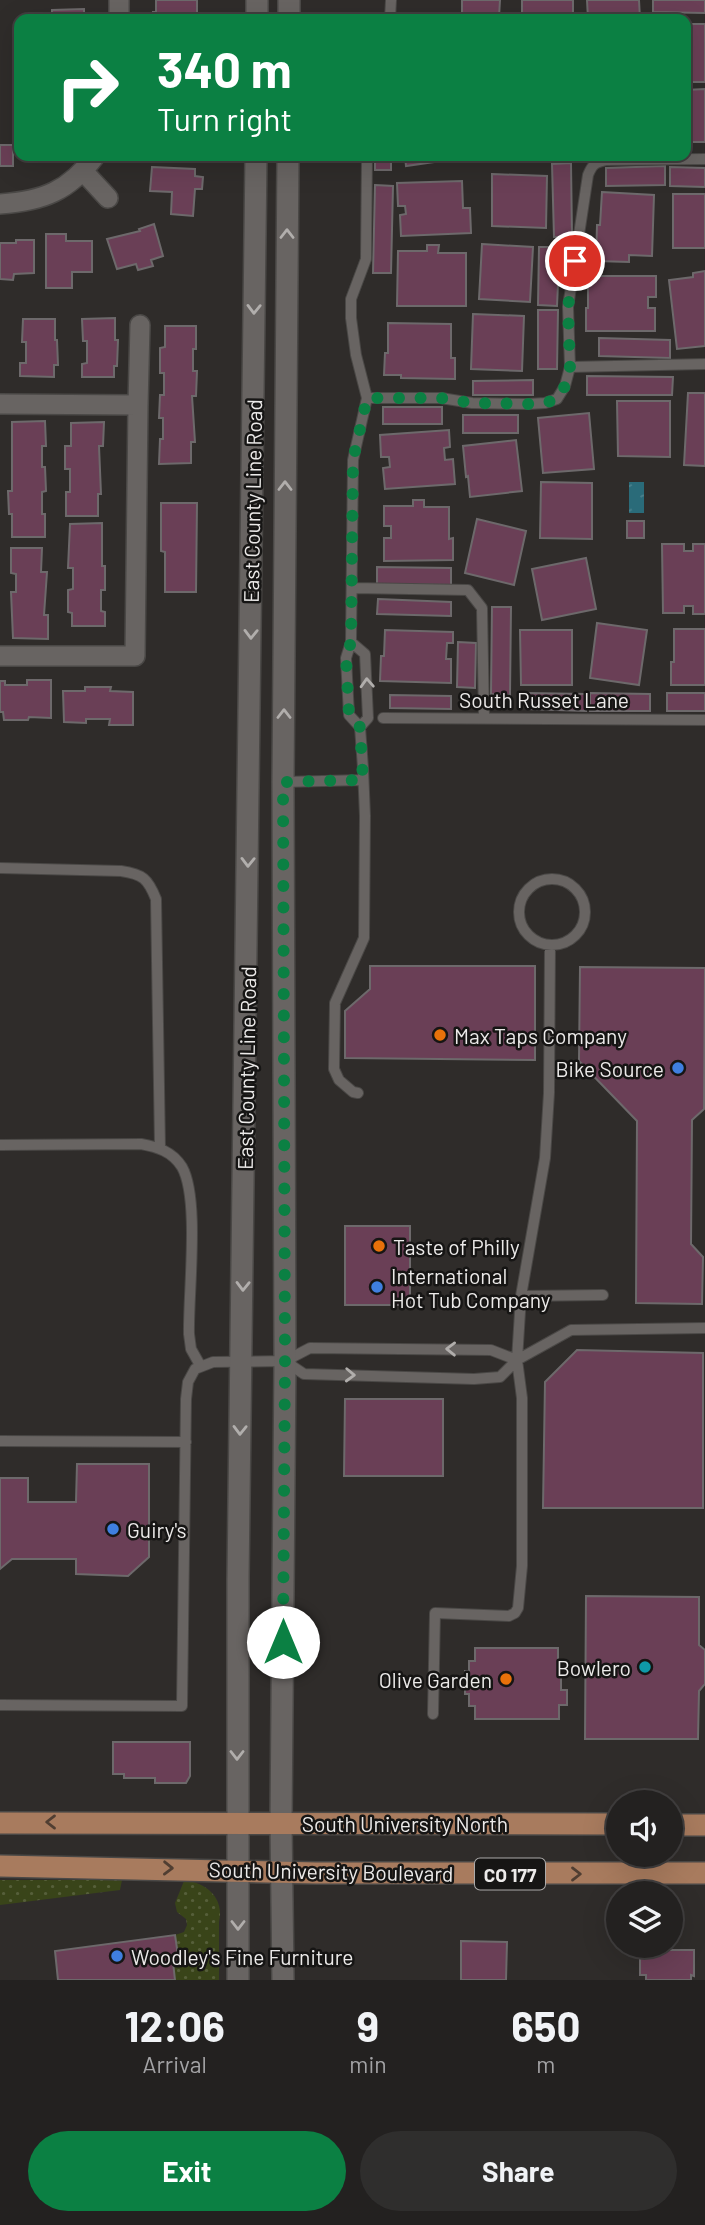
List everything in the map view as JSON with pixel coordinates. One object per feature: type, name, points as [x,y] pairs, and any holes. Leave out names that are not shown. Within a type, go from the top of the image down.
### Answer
[{"type":"main road","name":"East County Line Road","points":[[238,1980],[237,1823],[256,161]]},
{"type":"main road","name":"East County Line Road","points":[[283,1980],[283,782],[288,161]]},
{"type":"main road","points":[[0,1822],[237,1823]]},
{"type":"main road","name":"South University North","points":[[237,1823],[606,1824]]},
{"type":"main road","points":[[683,1825],[705,1825]]},
{"type":"main road","name":"South University Boulevard","points":[[0,1866],[283,1871],[705,1873]]},
{"type":"street","points":[[0,204],[45,197],[65,186],[89,163],[108,198]]},
{"type":"street","points":[[0,656],[135,656],[140,325]]},
{"type":"street","points":[[0,404],[138,405]]},
{"type":"lane","points":[[358,1093],[344,1085],[335,1075],[333,1027],[337,994],[364,938],[365,816],[360,727],[349,715],[346,658],[351,642],[353,588],[353,460],[367,398],[356,355],[351,299],[366,259],[367,161]]},
{"type":"lane","points":[[367,398],[441,398],[472,403],[545,403],[557,399],[565,386],[570,368],[568,307],[588,175],[597,161]]},
{"type":"lane","points":[[570,368],[705,364]]},
{"type":"lane","points":[[353,588],[468,590],[482,608],[484,717]]},
{"type":"lane","points":[[351,642],[365,654],[368,718],[360,727]]},
{"type":"lane","name":"South Russet Lane","points":[[383,718],[705,720]]},
{"type":"lane","points":[[283,782],[363,780]]},
{"type":"lane","points":[[0,868],[121,871],[138,873],[150,885],[156,900],[160,1148]]},
{"type":"lane","points":[[553,879],[572,886],[579,894],[584,914],[582,924],[570,939],[550,945],[529,936],[519,916],[524,894],[532,886],[553,879]]},
{"type":"lane","points":[[433,1714],[435,1614],[509,1616],[519,1608],[523,1566],[522,1398],[517,1360],[521,1296],[545,1158],[549,1093],[550,945]]},
{"type":"lane","points":[[0,1145],[141,1144],[160,1148],[181,1166],[190,1190],[191,1202],[190,1344],[200,1365]]},
{"type":"lane","points":[[521,1296],[603,1295]]},
{"type":"lane","points":[[285,1362],[304,1374],[474,1379],[500,1377],[517,1360],[571,1331],[705,1328]]},
{"type":"lane","points":[[0,1705],[182,1706],[188,1382],[191,1374],[200,1365],[213,1362],[285,1362],[310,1348],[491,1350],[517,1360]]},
{"type":"lane","points":[[0,1441],[186,1442]]},
{"type":"green space","points":[[0,1880],[122,1880],[120,1890],[0,1905]]},
{"type":"green space","points":[[184,1881],[206,1888],[219,1906],[219,1980],[175,1980],[173,1962],[179,1961],[175,1935],[184,1932],[187,1925],[186,1919],[177,1912],[175,1903]]},
{"type":"water","points":[[629,482],[644,482],[644,513],[629,513]]},
{"type":"building","points":[[156,0],[197,0],[197,14],[153,14],[156,12]]},
{"type":"building","points":[[462,0],[500,0],[499,14],[462,14]]},
{"type":"building","points":[[522,0],[573,0],[573,14],[522,14]]},
{"type":"building","points":[[587,0],[639,0],[640,14],[588,14]]},
{"type":"building","points":[[653,0],[705,0],[705,13],[653,12]]},
{"type":"building","points":[[84,9],[84,14],[52,14],[52,10]]},
{"type":"building","points":[[691,24],[705,24],[705,82],[691,82]]},
{"type":"building","points":[[705,89],[705,142],[691,142],[691,90]]},
{"type":"building","points":[[0,145],[13,145],[13,166],[0,166]]},
{"type":"building","points":[[375,161],[391,161],[391,170],[375,170]]},
{"type":"building","points":[[406,161],[441,161],[406,166]]},
{"type":"building","points":[[571,163],[572,237],[554,237],[552,164]]},
{"type":"building","points":[[665,166],[665,185],[606,186],[606,168]]},
{"type":"building","points":[[152,167],[195,169],[195,176],[203,177],[202,189],[195,189],[193,216],[171,214],[172,192],[150,191]]},
{"type":"building","points":[[670,167],[705,168],[705,187],[670,186]]},
{"type":"building","points":[[492,174],[547,176],[546,228],[492,226]]},
{"type":"building","points":[[462,181],[463,208],[470,208],[471,233],[401,236],[400,215],[406,214],[405,206],[398,206],[397,183]]},
{"type":"building","points":[[375,185],[393,186],[391,273],[373,273]]},
{"type":"building","points":[[602,192],[654,195],[652,256],[629,255],[629,262],[596,261],[597,225],[600,225]]},
{"type":"building","points":[[673,194],[705,194],[705,248],[673,248]]},
{"type":"building","points":[[154,224],[163,256],[151,260],[153,266],[138,270],[136,264],[117,269],[107,239],[140,231],[139,229]]},
{"type":"building","points":[[46,234],[66,234],[66,241],[92,241],[92,272],[72,272],[72,288],[46,288]]},
{"type":"building","points":[[16,240],[34,240],[34,273],[14,274],[13,280],[0,279],[0,243],[16,243]]},
{"type":"building","points":[[482,244],[533,247],[530,302],[479,299]]},
{"type":"building","points":[[427,245],[439,245],[438,253],[466,253],[466,306],[397,306],[398,251],[427,251]]},
{"type":"building","points":[[539,247],[561,247],[557,306],[538,305]]},
{"type":"building","points":[[705,271],[705,346],[677,349],[669,280],[693,277],[693,273]]},
{"type":"building","points":[[588,276],[656,276],[656,297],[648,297],[648,308],[655,308],[655,331],[586,331]]},
{"type":"building","points":[[538,310],[558,310],[557,369],[538,369]]},
{"type":"building","points":[[473,314],[524,316],[522,371],[471,369]]},
{"type":"building","points":[[115,318],[115,340],[118,340],[114,377],[82,377],[82,364],[87,363],[87,341],[83,341],[82,319]]},
{"type":"building","points":[[23,319],[55,319],[58,365],[54,365],[54,377],[20,376],[20,363],[26,363],[26,342],[22,342]]},
{"type":"building","points":[[388,323],[451,324],[451,358],[455,358],[455,379],[384,375],[385,353],[388,353]]},
{"type":"building","points":[[165,326],[196,326],[193,371],[197,371],[196,396],[192,396],[195,442],[191,442],[191,463],[159,464],[160,439],[163,439],[163,418],[159,418],[160,395],[164,395],[164,373],[160,373],[160,348],[165,347]]},
{"type":"building","points":[[599,338],[670,340],[670,358],[599,356]]},
{"type":"building","points":[[587,376],[673,377],[672,395],[587,395]]},
{"type":"building","points":[[533,380],[533,395],[473,395],[473,381]]},
{"type":"building","points":[[688,393],[705,393],[705,466],[684,465]]},
{"type":"building","points":[[617,401],[670,401],[670,457],[618,456]]},
{"type":"building","points":[[383,407],[442,407],[442,424],[383,424]]},
{"type":"building","points":[[589,413],[594,469],[543,473],[538,418]]},
{"type":"building","points":[[463,415],[518,415],[518,433],[463,433]]},
{"type":"building","points":[[45,421],[46,446],[42,446],[42,467],[45,467],[46,491],[42,492],[42,514],[45,514],[45,537],[12,537],[8,491],[12,491],[12,422]]},
{"type":"building","points":[[104,422],[103,446],[99,446],[101,494],[98,494],[98,516],[66,516],[70,469],[65,469],[65,446],[71,446],[71,423]]},
{"type":"building","points":[[449,430],[450,447],[444,448],[445,460],[453,459],[455,484],[385,489],[383,468],[390,467],[389,457],[381,457],[380,435]]},
{"type":"building","points":[[516,440],[522,491],[470,497],[463,446]]},
{"type":"building","points":[[541,482],[592,483],[592,539],[540,538]]},
{"type":"building","points":[[413,500],[424,500],[424,507],[449,507],[449,539],[453,538],[453,560],[384,561],[384,538],[391,538],[391,526],[384,526],[384,506],[413,506]]},
{"type":"building","points":[[161,503],[197,503],[196,592],[165,592],[165,552],[161,551]]},
{"type":"building","points":[[477,519],[526,531],[514,585],[465,573]]},
{"type":"building","points":[[627,521],[644,521],[644,538],[627,538]]},
{"type":"building","points":[[102,523],[105,590],[101,590],[101,611],[105,612],[105,626],[72,626],[72,613],[68,612],[68,590],[73,589],[73,568],[68,568],[70,524]]},
{"type":"building","points":[[662,544],[684,544],[684,551],[693,551],[693,544],[705,544],[705,614],[693,614],[693,606],[684,606],[684,613],[663,613]]},
{"type":"building","points":[[11,548],[42,548],[41,572],[47,572],[44,615],[48,615],[48,639],[13,638],[11,592],[16,592],[16,574],[11,573]]},
{"type":"building","points":[[586,558],[596,609],[542,620],[532,569]]},
{"type":"building","points":[[377,567],[451,568],[451,585],[377,584]]},
{"type":"building","points":[[378,599],[451,602],[451,616],[377,614]]},
{"type":"building","points":[[492,607],[511,607],[510,695],[491,694]]},
{"type":"building","points":[[597,623],[647,630],[639,685],[590,678]]},
{"type":"building","points":[[674,629],[705,629],[705,685],[671,685]]},
{"type":"building","points":[[385,630],[453,632],[453,643],[447,643],[446,659],[451,659],[451,683],[380,681]]},
{"type":"building","points":[[520,630],[572,630],[572,685],[521,685]]},
{"type":"building","points":[[458,642],[476,643],[475,688],[457,687]]},
{"type":"building","points":[[27,680],[51,680],[51,718],[4,720],[3,712],[0,712],[0,681],[5,681],[5,685],[27,685]]},
{"type":"building","points":[[85,687],[111,687],[110,691],[133,692],[133,725],[109,725],[110,719],[86,719],[86,723],[64,722],[63,691],[85,691]]},
{"type":"building","points":[[527,693],[586,694],[586,711],[527,709]]},
{"type":"building","points":[[590,693],[650,694],[650,711],[590,711]]},
{"type":"building","points":[[667,693],[705,693],[705,711],[667,711]]},
{"type":"building","points":[[390,695],[451,696],[451,709],[390,708]]},
{"type":"building","name":"Max Taps Company","points":[[370,966],[535,966],[535,1060],[345,1058],[345,1011],[370,989]]},
{"type":"building","points":[[580,967],[705,968],[704,1109],[692,1120],[691,1244],[703,1257],[702,1304],[636,1303],[637,1121],[579,1061]]},
{"type":"building","points":[[345,1226],[410,1226],[410,1305],[345,1305]]},
{"type":"building","points":[[577,1350],[703,1353],[703,1508],[543,1508],[545,1382]]},
{"type":"building","points":[[345,1399],[443,1399],[443,1476],[344,1476]]},
{"type":"building","points":[[77,1464],[149,1464],[149,1557],[128,1576],[76,1574],[76,1559],[12,1559],[0,1569],[0,1478],[28,1478],[28,1502],[76,1502]]},
{"type":"building","name":"Bowlero","points":[[586,1596],[699,1597],[699,1645],[705,1650],[705,1684],[699,1691],[698,1739],[585,1739]]},
{"type":"building","points":[[475,1648],[558,1648],[561,1690],[567,1690],[567,1705],[559,1705],[559,1719],[475,1719],[475,1706],[469,1706],[469,1694],[465,1694],[465,1671],[469,1671],[469,1661],[475,1661]]},
{"type":"building","points":[[113,1742],[190,1742],[190,1776],[186,1783],[155,1783],[155,1778],[124,1778],[124,1774],[113,1774]]},
{"type":"building","name":"Woodley's Fine Furniture","points":[[175,1935],[179,1962],[173,1962],[175,1980],[58,1980],[55,1951]]},
{"type":"building","points":[[461,1941],[507,1942],[506,1980],[461,1980]]},
{"type":"building","points":[[683,1950],[694,1950],[694,1976],[691,1975],[691,1980],[646,1980],[646,1975],[640,1975],[640,1958],[683,1958]]},
{"type":"place","name":"Max Taps Company","points":[[440,1035]]},
{"type":"place","name":"Bike Source","points":[[678,1068]]},
{"type":"place","name":"Taste of Philly","points":[[379,1246]]},
{"type":"place","name":"International Hot Tub Company","points":[[377,1287]]},
{"type":"place","name":"Guiry's","points":[[113,1529]]},
{"type":"place","name":"Bowlero","points":[[645,1667]]},
{"type":"place","name":"Olive Garden","points":[[506,1679]]},
{"type":"place","name":"Woodley's Fine Furniture","points":[[117,1956]]},
{"type":"route","points":[[283,1642],[283,782],[363,780],[360,727],[349,715],[346,658],[351,642],[353,588],[353,460],[367,398],[441,398],[472,403],[528,404],[557,399],[565,386],[570,368],[568,307],[575,261]]}]
